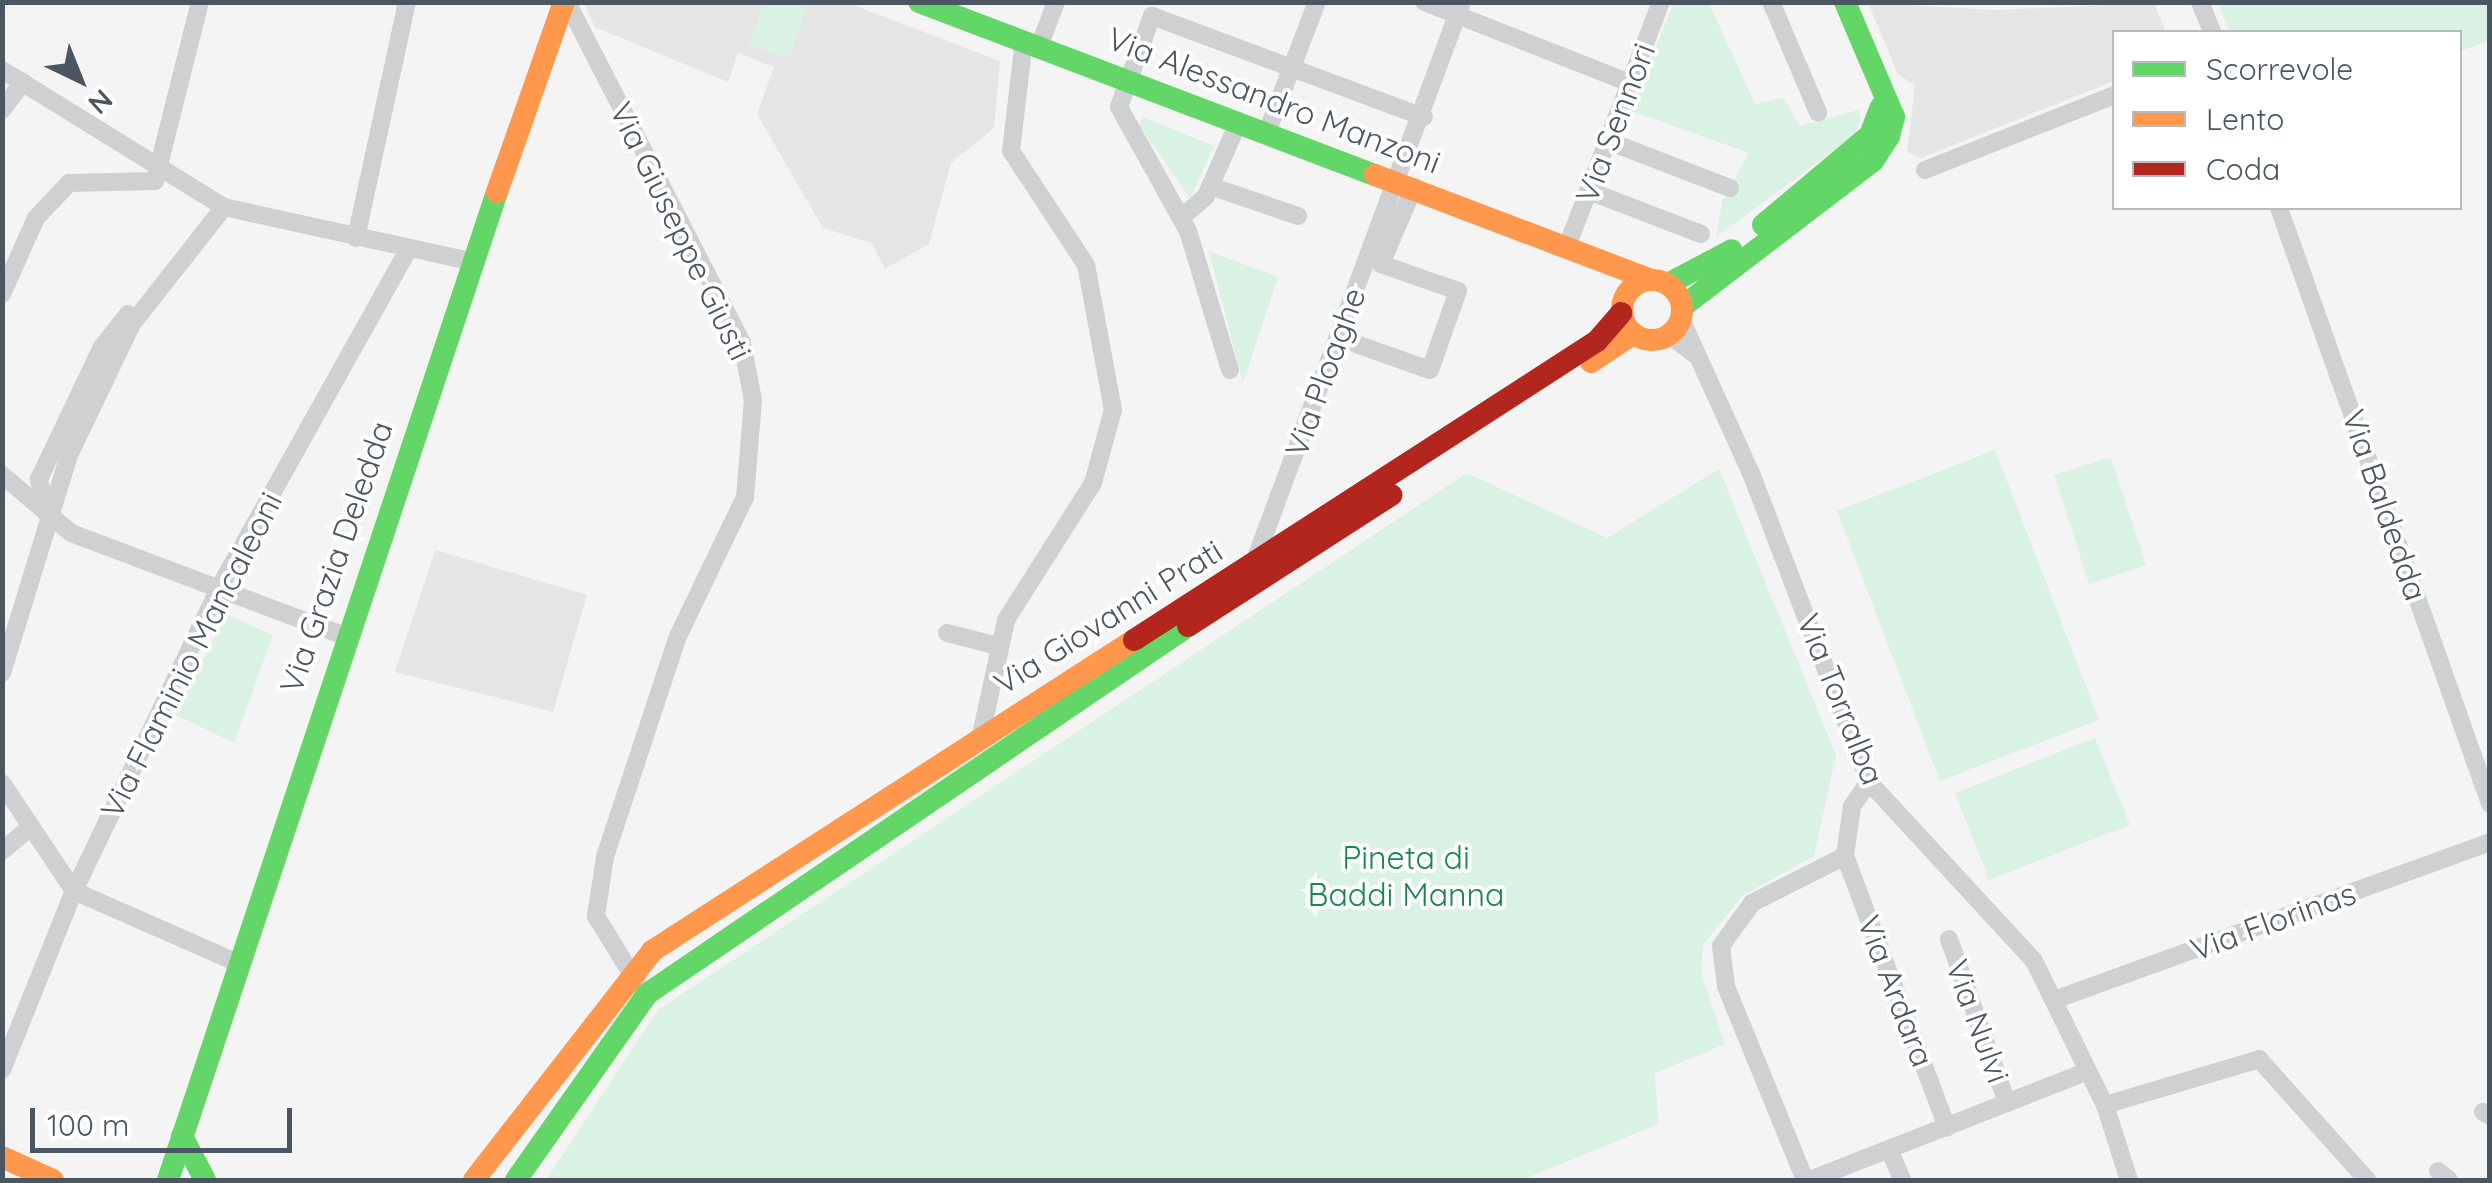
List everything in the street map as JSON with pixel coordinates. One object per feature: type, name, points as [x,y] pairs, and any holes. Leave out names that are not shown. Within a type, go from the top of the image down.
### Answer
[{"type":"main road","name":"Via Grazia Deledda","points":[[168,1180],[342,635],[470,261],[566,2]]},
{"type":"main road","name":"Via Alessandro Manzoni","points":[[918,2],[1568,244],[1605,264],[1659,282]]},
{"type":"main road","points":[[1605,264],[1633,334],[1677,320],[1874,161],[1894,117],[1844,2]]},
{"type":"main road","points":[[1677,320],[1659,282],[1719,260],[1851,153],[1870,135],[1884,92]]},
{"type":"main road","name":"Via Giovanni Prati","points":[[474,1180],[628,974],[981,735],[1254,564],[1597,341],[1621,309],[1659,282]]},
{"type":"main road","name":"Via Giovanni Prati","points":[[516,1180],[648,994],[990,755],[1633,334]]},
{"type":"main road","name":"Via Grazia Deledda","points":[[182,1136],[185,1180]]},
{"type":"main road","points":[[182,1136],[205,1180]]},
{"type":"main road","points":[[2,1157],[53,1180]]},
{"type":"street","points":[[2,294],[36,218],[70,184],[155,181],[163,169],[200,2]]},
{"type":"street","points":[[356,238],[407,2]]},
{"type":"street","name":"Via Giuseppe Giusti","points":[[566,2],[742,344],[753,400],[745,497],[678,636],[605,857],[596,916],[628,974]]},
{"type":"street","points":[[981,735],[998,646],[1093,484],[1113,410],[1086,265],[1011,152],[1032,44],[1056,2]]},
{"type":"street","points":[[1268,132],[1318,2]]},
{"type":"street","points":[[1424,2],[1460,8],[1630,84]]},
{"type":"street","name":"Via Sennori","points":[[1568,244],[1662,2]]},
{"type":"street","points":[[1770,2],[1818,112]]},
{"type":"street","points":[[2200,2],[2211,30]]},
{"type":"street","points":[[1356,344],[1430,370],[1458,291],[1381,264],[1460,8]]},
{"type":"street","points":[[1230,370],[1180,218],[1119,108],[1154,9],[1292,68],[1424,118]]},
{"type":"street","points":[[2,70],[224,207],[407,252],[470,261]]},
{"type":"street","points":[[2,110],[23,82]]},
{"type":"street","points":[[1924,170],[2112,96]]},
{"type":"street","points":[[1180,218],[1210,186],[1239,121]]},
{"type":"street","points":[[1608,141],[1730,188]]},
{"type":"street","name":"Via Ploaghe","points":[[1254,564],[1406,184]]},
{"type":"street","points":[[1210,186],[1298,216]]},
{"type":"street","points":[[1589,191],[1701,234]]},
{"type":"street","points":[[2,673],[47,514],[132,324],[195,250],[224,207]]},
{"type":"street","name":"Via Baldedda","points":[[2280,210],[2490,804]]},
{"type":"street","name":"Via Flaminio Mancaleoni","points":[[2,1070],[74,891],[218,590],[407,252]]},
{"type":"street","name":"Via Torralba","points":[[1677,320],[1752,473],[1869,782],[2034,961],[2057,1000],[2085,1072],[2105,1105],[2129,1180]]},
{"type":"street","points":[[2,475],[71,533],[342,635]]},
{"type":"street","points":[[946,633],[998,646]]},
{"type":"street","points":[[1808,1180],[1726,986],[1722,946],[1752,903],[1844,856],[1852,806],[1869,782]]},
{"type":"street","points":[[2,783],[74,891],[238,963]]},
{"type":"street","points":[[2,851],[29,828]]},
{"type":"street","name":"Via Florinas","points":[[2057,1000],[2490,842]]},
{"type":"street","name":"Via Ardara","points":[[1844,856],[1947,1127]]},
{"type":"street","name":"Via Nulvi","points":[[1949,939],[2007,1102]]},
{"type":"street","points":[[628,974],[648,994]]},
{"type":"street","points":[[2105,1105],[2258,1059],[2367,1180]]},
{"type":"street","name":"Via Nulvi","points":[[1808,1180],[2085,1072]]},
{"type":"street","points":[[1889,1149],[1902,1180]]},
{"type":"shaded area","points":[[584,3],[848,3],[1000,61],[994,128],[951,163],[929,244],[885,269],[872,243],[823,228],[757,114],[774,67],[738,53],[728,82],[595,27]]},
{"type":"shaded area","points":[[1868,3],[1996,10],[2154,3],[2165,30],[2112,30],[2112,82],[1921,158],[1907,152],[1915,86],[1898,74]]},
{"type":"shaded area","points":[[435,550],[587,595],[553,712],[395,672]]},
{"type":"green space","points":[[764,2],[808,3],[789,58],[749,45]]},
{"type":"green space","points":[[1674,3],[1709,3],[1755,104],[1783,98],[1800,126],[1858,110],[1861,118],[1855,135],[1716,237],[1722,202],[1749,153],[1629,110]]},
{"type":"green space","points":[[2218,3],[2489,3],[2489,41],[2462,50],[2462,30],[2229,30]]},
{"type":"green space","points":[[1143,117],[1214,146],[1190,198],[1139,125]]},
{"type":"green space","points":[[1209,251],[1278,277],[1243,383]]},
{"type":"green space","points":[[1995,450],[2099,720],[1940,781],[1837,511]]},
{"type":"green space","points":[[2111,457],[2146,565],[2089,584],[2054,475]]},
{"type":"green space","name":"Pineta di Baddi Manna","points":[[1719,469],[1836,755],[1814,856],[1742,896],[1703,945],[1701,972],[1725,1044],[1655,1073],[1658,1124],[1522,1180],[546,1180],[658,1010],[1467,473],[1607,538]]},
{"type":"green space","points":[[226,614],[273,635],[234,743],[176,715]]},
{"type":"green space","points":[[2095,738],[2130,825],[1989,880],[1955,793]]},
{"type":"traffic: fast","points":[[919,2],[1375,175]]},
{"type":"traffic: fast","points":[[1682,307],[1873,161],[1889,136],[1894,117],[1845,2]]},
{"type":"traffic: fast","points":[[1763,225],[1870,135],[1881,107]]},
{"type":"traffic: fast","points":[[168,1180],[497,192]]},
{"type":"traffic: fast","points":[[1668,284],[1732,250]]},
{"type":"traffic: fast","points":[[516,1180],[647,994],[1188,626]]},
{"type":"traffic: fast","points":[[182,1136],[205,1180]]},
{"type":"traffic: slow","points":[[497,192],[564,2]]},
{"type":"traffic: slow","points":[[1375,175],[1649,279]]},
{"type":"traffic: slow","points":[[1652,280],[1674,288],[1682,310],[1674,332],[1652,340],[1630,332],[1622,310],[1630,288],[1652,280]]},
{"type":"traffic: slow","points":[[1591,362],[1633,334]]},
{"type":"traffic: slow","points":[[474,1180],[652,951],[1134,640]]},
{"type":"traffic: slow","points":[[2,1157],[53,1180]]},
{"type":"traffic: jam","points":[[1134,640],[1597,341],[1621,313]]},
{"type":"traffic: jam","points":[[1188,626],[1391,495]]}]
